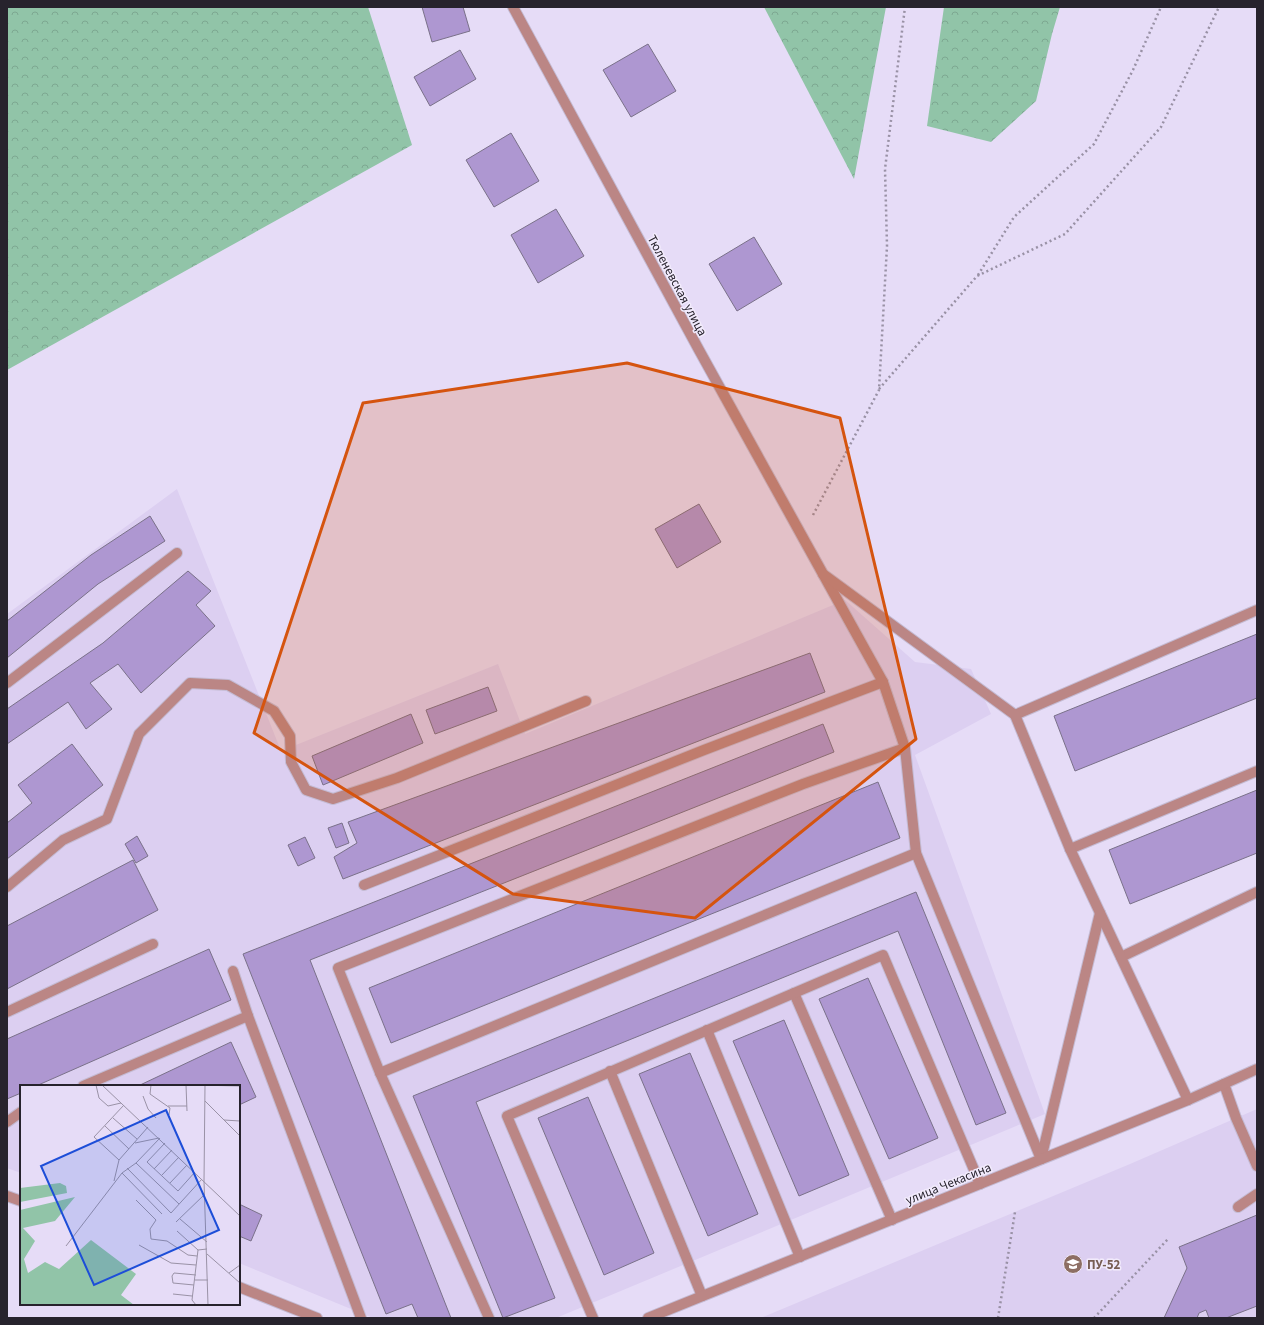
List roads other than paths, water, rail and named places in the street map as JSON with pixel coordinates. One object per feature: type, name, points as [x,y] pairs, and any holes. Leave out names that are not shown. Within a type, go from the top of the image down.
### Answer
[{"type":"street","name":"Тюленевская улица","points":[[513,7],[699,350],[883,682],[905,748],[916,853],[1041,1159]]},
{"type":"street","points":[[7,682],[177,553]]},
{"type":"street","points":[[822,574],[1015,715],[1070,849],[1188,1100]]},
{"type":"street","points":[[1015,715],[1257,610]]},
{"type":"street","points":[[364,885],[704,750],[883,682]]},
{"type":"street","points":[[7,886],[63,840],[108,819],[139,734],[190,683],[228,685],[274,711],[290,736],[291,762],[306,790],[333,799],[398,778],[586,701]]},
{"type":"street","points":[[489,1318],[380,1073],[338,968],[803,784],[905,748]]},
{"type":"street","points":[[1070,849],[1257,771]]},
{"type":"street","points":[[380,1073],[916,853]]},
{"type":"street","points":[[1121,957],[1257,892]]},
{"type":"street","points":[[1041,1159],[1100,913]]},
{"type":"street","points":[[7,1012],[153,944]]},
{"type":"street","points":[[593,1318],[507,1116],[883,955],[980,1184]]},
{"type":"street","points":[[233,971],[248,1016],[361,1318]]},
{"type":"street","points":[[794,993],[892,1220]]},
{"type":"street","points":[[85,1085],[248,1016]]},
{"type":"street","points":[[707,1030],[800,1257]]},
{"type":"street","name":"улица Чекасина","points":[[648,1318],[1188,1100],[1257,1069]]},
{"type":"street","points":[[610,1071],[702,1296]]},
{"type":"street","points":[[1224,1084],[1236,1118],[1257,1166]]},
{"type":"street","points":[[7,1122],[20,1113]]},
{"type":"street","points":[[1238,1208],[1257,1194]]},
{"type":"street","points":[[7,1196],[20,1201]]},
{"type":"street","points":[[240,1287],[317,1318]]},
{"type":"place","name":"ПУ-52","points":[[1073,1264]]}]
